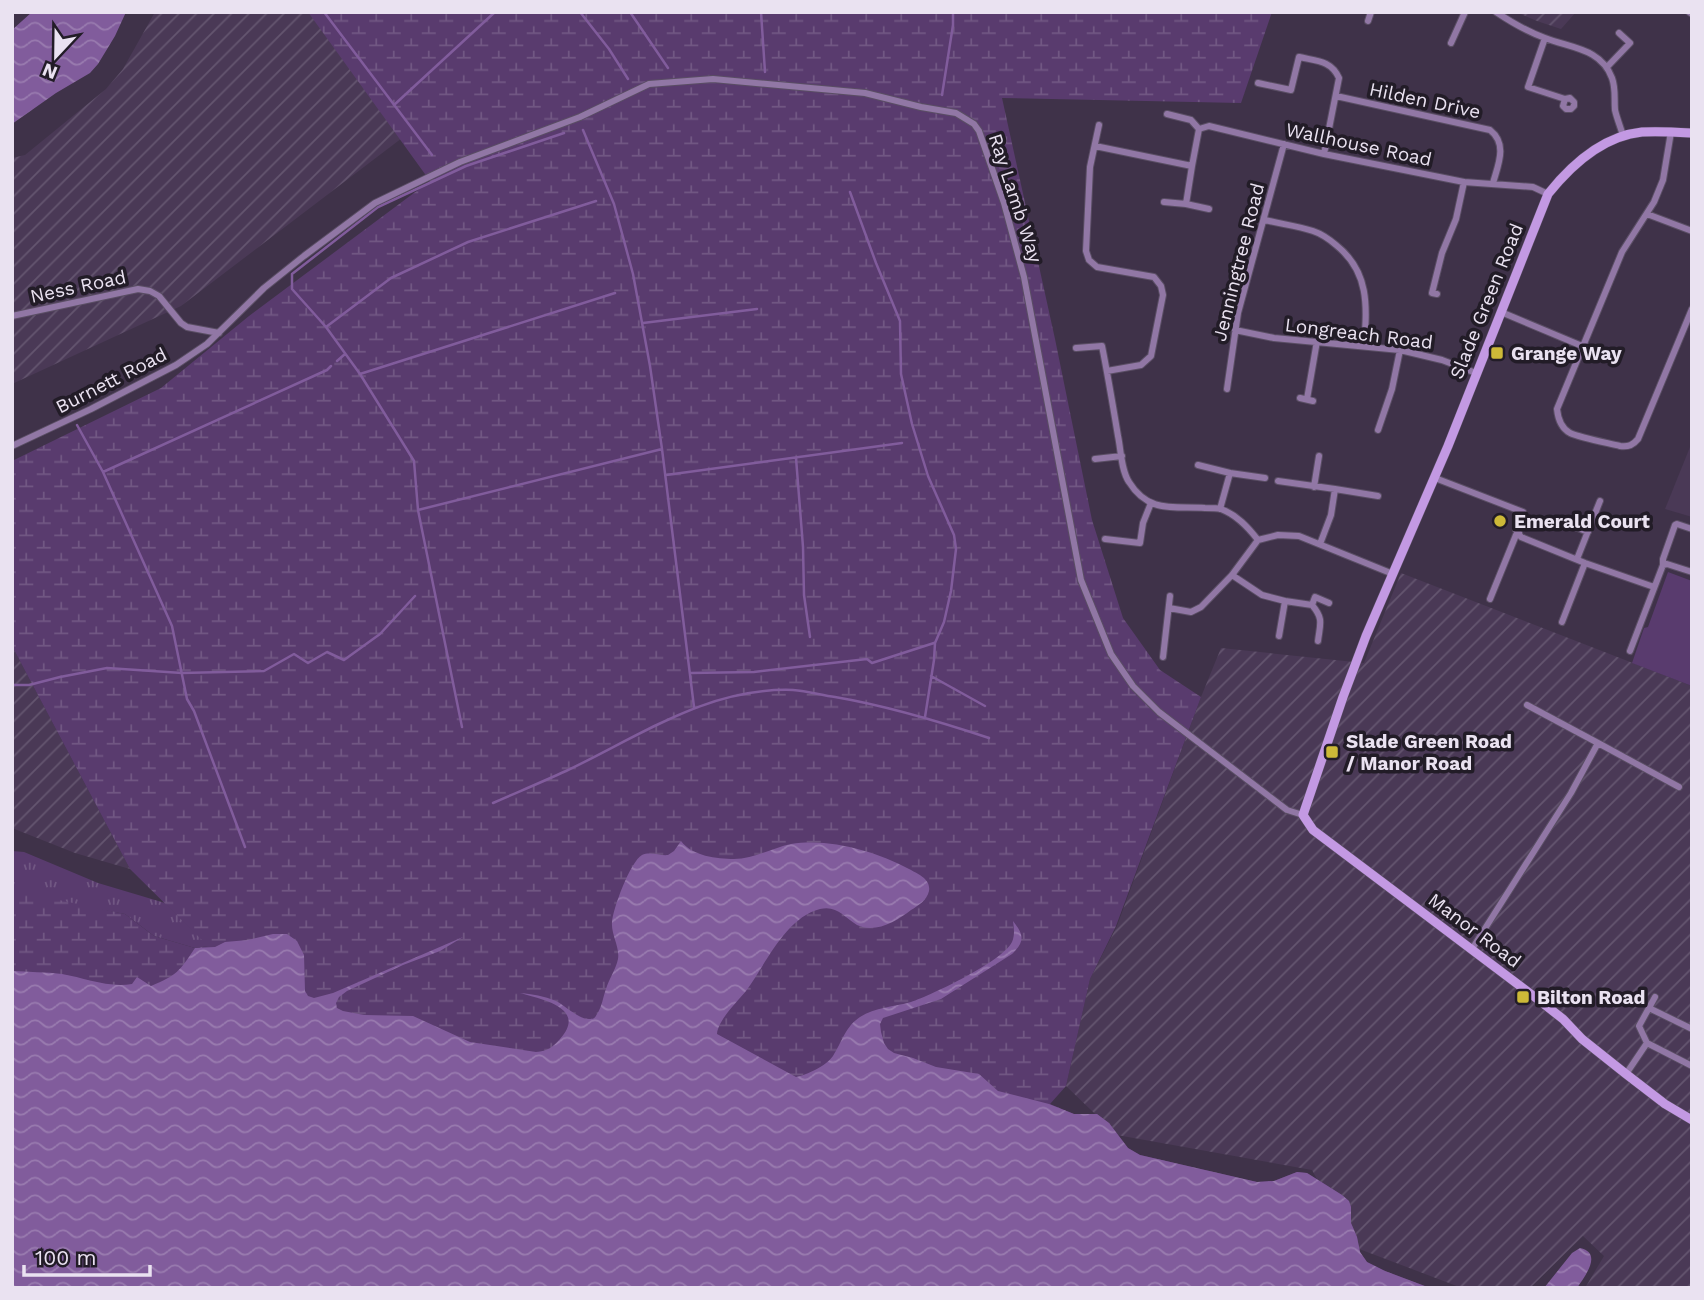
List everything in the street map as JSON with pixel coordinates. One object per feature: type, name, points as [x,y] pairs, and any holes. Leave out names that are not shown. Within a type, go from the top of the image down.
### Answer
[{"type":"street","points":[[1368,21],[1371,12]]},
{"type":"street","points":[[1451,43],[1465,12]]},
{"type":"street","points":[[1496,12],[1545,38],[1589,52],[1607,67],[1616,91],[1616,112],[1623,136]]},
{"type":"street","points":[[1607,67],[1632,45],[1619,33]]},
{"type":"street","points":[[1545,38],[1524,87],[1565,99]]},
{"type":"street","points":[[1258,83],[1291,90],[1299,57],[1326,63],[1335,69],[1339,78],[1324,154]]},
{"type":"street","name":"Ray Lamb Way","points":[[219,333],[264,288],[375,203],[460,163],[580,117],[649,84],[713,79],[865,93],[956,113],[974,124],[979,131],[1004,203],[1024,277],[1081,579],[1111,654],[1133,686],[1159,712],[1196,741]]},
{"type":"street","name":"Hilden Drive","points":[[1336,96],[1490,130],[1497,135],[1501,152],[1493,183]]},
{"type":"street","name":"Wallhouse Road","points":[[1167,114],[1191,120],[1199,129],[1209,126],[1324,154],[1464,182],[1533,187],[1548,194]]},
{"type":"street","points":[[1099,125],[1090,167],[1086,251],[1089,260],[1097,267],[1154,277],[1161,286],[1163,295],[1151,356],[1141,365],[1107,371]]},
{"type":"street","points":[[1186,204],[1199,129]]},
{"type":"street","name":"Slade Green Road","points":[[1393,573],[1435,478],[1548,194],[1583,157],[1623,136],[1642,132],[1692,133]]},
{"type":"street","points":[[1671,132],[1663,180],[1647,214],[1622,252],[1557,409],[1563,427],[1571,433],[1620,446],[1628,447],[1634,444],[1639,439],[1692,309]]},
{"type":"street","name":"Jenningtree Road","points":[[1227,389],[1238,313],[1284,144]]},
{"type":"street","points":[[1095,146],[1192,166]]},
{"type":"street","points":[[1432,293],[1442,253],[1456,219],[1464,182]]},
{"type":"street","points":[[1164,202],[1209,209]]},
{"type":"street","points":[[1647,214],[1692,231]]},
{"type":"street","points":[[1265,220],[1315,231],[1350,258],[1359,272],[1365,291],[1364,346]]},
{"type":"street","name":"Ness Road","points":[[12,316],[138,289],[159,296],[187,327],[219,333]]},
{"type":"street","points":[[1502,312],[1582,346]]},
{"type":"street","name":"Longreach Road","points":[[1235,330],[1274,338],[1400,350],[1442,360],[1476,373]]},
{"type":"street","name":"Burnett Road","points":[[12,446],[174,366],[219,333]]},
{"type":"street","points":[[1306,399],[1317,341]]},
{"type":"street","points":[[1076,348],[1102,346],[1127,480],[1136,492],[1150,503],[1167,508],[1220,509],[1235,516],[1258,540]]},
{"type":"street","points":[[1378,430],[1392,389],[1400,350]]},
{"type":"street","points":[[1095,459],[1122,456]]},
{"type":"street","points":[[1314,486],[1319,456]]},
{"type":"street","points":[[1198,465],[1265,478]]},
{"type":"street","points":[[1220,509],[1230,473]]},
{"type":"street","points":[[1435,478],[1523,512],[1516,530],[1521,537],[1654,587]]},
{"type":"street","points":[[1278,481],[1378,496]]},
{"type":"street","points":[[1320,544],[1331,515],[1335,489]]},
{"type":"street","points":[[1577,559],[1601,501]]},
{"type":"street","points":[[1105,539],[1140,543],[1150,503]]},
{"type":"street","points":[[1565,523],[1588,532]]},
{"type":"street","points":[[1630,651],[1663,565],[1675,525],[1692,529]]},
{"type":"street","points":[[1490,599],[1518,533]]},
{"type":"street","points":[[1169,608],[1191,612],[1201,607],[1231,575],[1258,540],[1278,535],[1299,536],[1393,573],[1349,679],[1303,815]]},
{"type":"street","points":[[1562,622],[1585,563]]},
{"type":"street","points":[[1663,565],[1692,572]]},
{"type":"street","points":[[1231,575],[1262,595],[1312,605],[1320,614],[1318,641]]},
{"type":"street","points":[[1163,657],[1170,596]]},
{"type":"street","points":[[1312,605],[1315,597],[1329,603]]},
{"type":"street","points":[[1279,636],[1284,601]]},
{"type":"street","points":[[1527,705],[1679,787]]},
{"type":"street","name":"Manor Road","points":[[1196,741],[1287,810],[1303,815],[1313,830],[1563,1019],[1582,1039],[1665,1104],[1692,1120]]},
{"type":"street","points":[[1472,950],[1571,793],[1598,743]]},
{"type":"street","points":[[1655,997],[1639,1026],[1647,1043],[1692,1066]]},
{"type":"street","points":[[1648,1008],[1692,1029]]},
{"type":"street","points":[[1626,1074],[1647,1043]]},
{"type":"shaded area","points":[[155,12],[309,12],[402,138],[181,306],[12,384],[12,158],[25,155],[106,89],[123,69]]},
{"type":"shaded area","points":[[1516,12],[1576,12],[1561,29]]},
{"type":"shaded area","points":[[1692,442],[1692,517],[1665,509]]},
{"type":"shaded area","points":[[1401,573],[1692,686],[1692,1288],[1585,1288],[1604,1256],[1583,1236],[1530,1288],[1462,1288],[1354,1247],[1312,1170],[1117,1135],[1066,1086],[1090,979],[1117,926],[1221,648],[1364,663]]},
{"type":"shaded area","points":[[12,646],[130,869],[75,853],[12,828]]},
{"type":"green space","points":[[308,12],[1272,12],[1241,103],[1002,98],[1092,520],[1123,618],[1160,670],[1201,697],[1116,926],[1090,979],[1066,1086],[1050,1104],[1074,1114],[1097,1114],[1109,1123],[1128,1148],[1140,1155],[1257,1182],[1274,1181],[1297,1172],[1307,1173],[1349,1201],[1351,1223],[1360,1252],[1367,1262],[1430,1288],[12,1089],[12,893],[26,893],[125,914],[154,936],[195,948],[208,946],[130,869],[12,646],[12,461],[161,388],[249,316],[430,181]]},
{"type":"green space","points":[[1668,572],[1692,581],[1692,686],[1632,663]]},
{"type":"green space","points":[[12,851],[24,852],[98,883],[165,903],[209,946],[195,948],[154,936],[125,914],[12,893]]},
{"type":"water","points":[[32,12],[126,12],[115,36],[90,73],[12,124],[12,30]]},
{"type":"water","points":[[681,841],[698,853],[734,859],[791,844],[821,843],[852,847],[916,873],[923,877],[929,887],[926,897],[919,905],[893,922],[878,927],[857,925],[840,912],[826,908],[808,914],[796,922],[777,943],[746,991],[724,1017],[717,1034],[796,1077],[805,1074],[830,1060],[847,1030],[860,1017],[878,1009],[905,1004],[950,985],[1006,950],[1014,934],[1013,921],[1019,930],[1021,942],[1012,954],[941,999],[883,1018],[880,1024],[881,1032],[888,1049],[936,1067],[979,1074],[998,1091],[1049,1104],[1074,1114],[1097,1114],[1109,1123],[1128,1148],[1140,1155],[1257,1182],[1274,1181],[1297,1172],[1307,1173],[1349,1201],[1351,1223],[1360,1252],[1367,1262],[1430,1288],[12,1288],[12,971],[62,974],[114,985],[132,984],[137,977],[151,986],[177,972],[195,948],[215,947],[225,942],[273,934],[287,934],[297,941],[304,955],[305,991],[308,996],[314,998],[333,993],[463,937],[440,951],[347,991],[339,997],[337,1008],[364,1015],[413,1016],[470,1042],[536,1052],[555,1044],[567,1028],[569,1020],[565,1012],[549,1002],[520,993],[556,1001],[585,1018],[595,1017],[618,959],[612,922],[627,876],[642,855],[668,855]]},
{"type":"water","points":[[1580,1248],[1587,1251],[1591,1260],[1588,1271],[1577,1288],[1544,1288],[1572,1253]]},
{"type":"waterway","points":[[324,12],[432,155]]},
{"type":"waterway","points":[[394,105],[495,12]]},
{"type":"waterway","points":[[580,12],[628,79]]},
{"type":"waterway","points":[[630,12],[668,68]]},
{"type":"waterway","points":[[761,12],[765,72]]},
{"type":"waterway","points":[[942,95],[953,12]]},
{"type":"waterway","points":[[583,130],[614,204],[633,274],[662,449],[694,707]]},
{"type":"waterway","points":[[462,727],[418,510],[414,461],[360,374],[326,327],[292,289],[292,274],[378,207],[466,166],[564,133]]},
{"type":"waterway","points":[[850,192],[900,321],[901,374],[912,424],[928,476],[954,535],[956,549],[951,591],[944,622],[935,643],[925,717]]},
{"type":"waterway","points":[[326,327],[391,278],[468,242],[596,201]]},
{"type":"waterway","points":[[360,374],[615,293]]},
{"type":"waterway","points":[[643,323],[757,309]]},
{"type":"waterway","points":[[337,361],[345,354]]},
{"type":"waterway","points":[[103,472],[331,366]]},
{"type":"waterway","points":[[77,425],[103,472],[172,626],[187,699],[194,711],[245,847]]},
{"type":"waterway","points":[[666,475],[902,443]]},
{"type":"waterway","points":[[418,510],[662,449]]},
{"type":"waterway","points":[[796,458],[804,595],[810,637]]},
{"type":"waterway","points":[[12,685],[29,685],[107,668],[182,673],[264,671],[294,654],[308,663],[327,652],[344,660],[380,634],[415,596]]},
{"type":"waterway","points":[[690,673],[754,672],[867,659],[872,663],[934,643]]},
{"type":"waterway","points":[[931,676],[985,706]]},
{"type":"waterway","points":[[493,803],[566,771],[675,716],[732,696],[762,691],[793,690],[855,701],[913,714],[989,738]]},
{"type":"place","name":"Grange Way","points":[[1497,353]]},
{"type":"place","name":"Emerald Court","points":[[1500,521]]},
{"type":"place","name":"Slade Green Road / Manor Road","points":[[1332,752]]},
{"type":"place","name":"Bilton Road","points":[[1523,997]]}]
